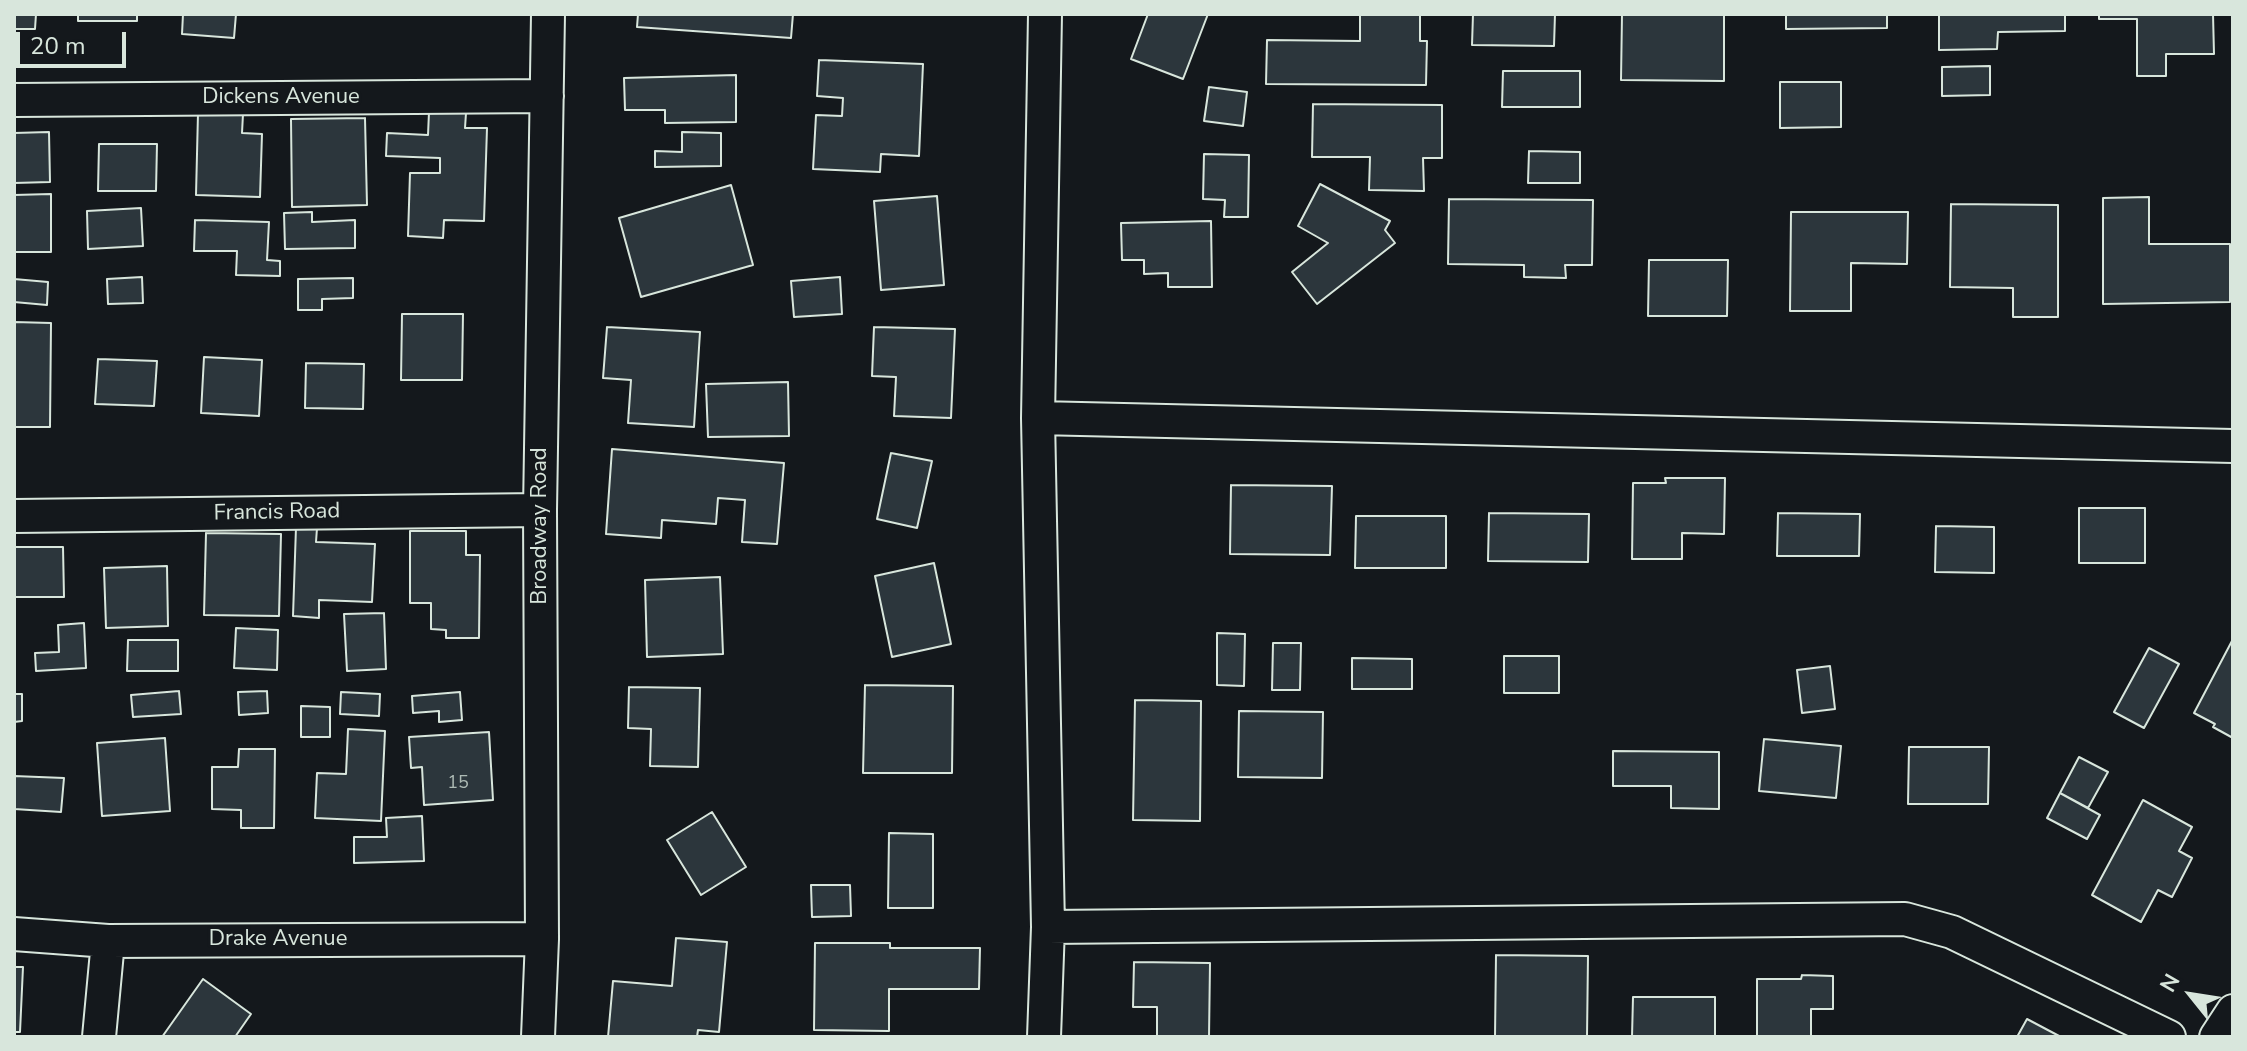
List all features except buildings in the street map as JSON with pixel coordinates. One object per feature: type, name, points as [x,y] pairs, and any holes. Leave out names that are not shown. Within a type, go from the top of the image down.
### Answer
[{"type":"street","name":"Broadway Road","points":[[538,1037],[542,939],[540,510],[548,14]]},
{"type":"street","points":[[1044,1037],[1048,927],[1038,418],[1045,14]]},
{"type":"street","name":"Dickens Avenue","points":[[14,100],[547,96]]},
{"type":"street","points":[[1038,418],[2233,446]]},
{"type":"street","name":"Francis Road","points":[[14,516],[540,510]]},
{"type":"street","points":[[1048,927],[1905,919],[1952,932],[2169,1037]]},
{"type":"street","name":"Drake Avenue","points":[[14,934],[108,941],[542,939]]},
{"type":"street","points":[[99,1037],[108,941]]},
{"type":"street","points":[[2216,1037],[2233,1011]]}]
